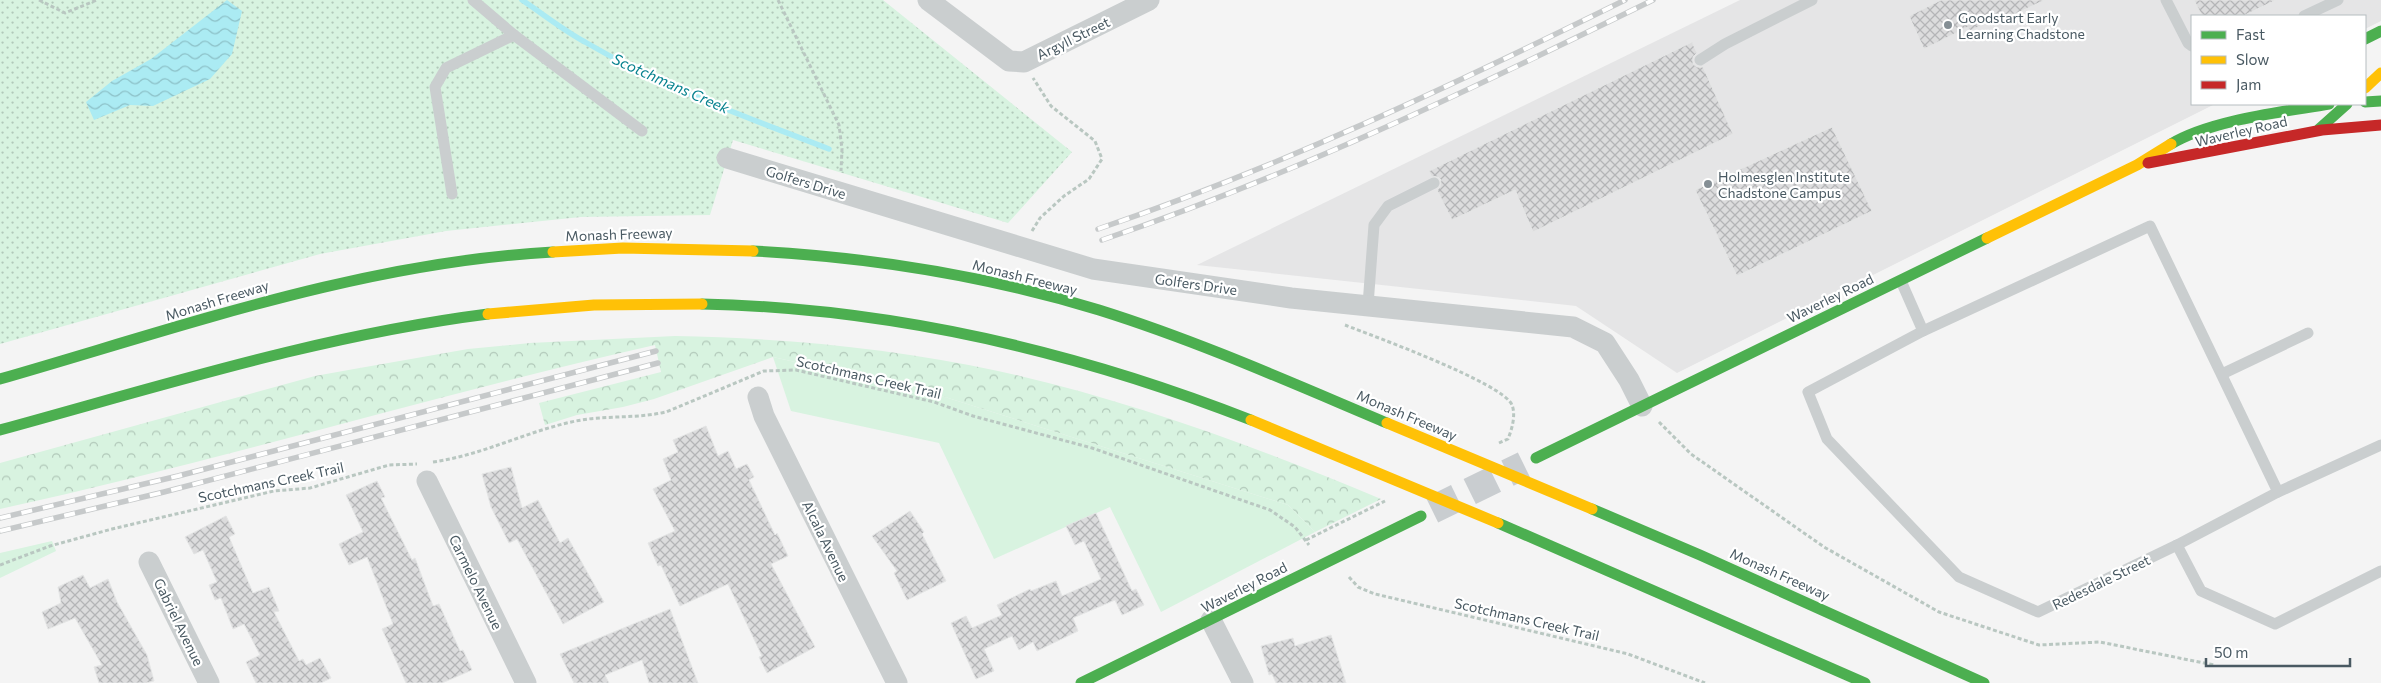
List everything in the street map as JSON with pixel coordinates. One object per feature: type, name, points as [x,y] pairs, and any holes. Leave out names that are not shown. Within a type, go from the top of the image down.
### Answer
[{"type":"main road","points":[[2366,38],[2381,31]]},
{"type":"main road","points":[[2366,87],[2381,73]]},
{"type":"main road","points":[[2366,102],[2381,101]]},
{"type":"main road","name":"Waverley Road","points":[[1536,458],[2137,165],[2186,135],[2284,110],[2322,105]]},
{"type":"main road","points":[[2320,129],[2346,105]]},
{"type":"main road","points":[[2230,123],[2248,106]]},
{"type":"main road","name":"Waverley Road","points":[[2137,165],[2194,157],[2236,146],[2320,129],[2381,125]]},
{"type":"main road","name":"Monash Freeway","points":[[0,379],[271,300],[384,274],[452,262],[586,249],[654,247],[735,249],[813,254],[938,272],[1026,291],[1091,308],[1222,353],[1708,559],[1984,683]]},
{"type":"main road","points":[[0,430],[290,351],[384,330],[453,319],[533,310],[661,303],[732,304],[871,318],[1008,342],[1076,360],[1142,381],[1380,472],[1688,604],[1865,683]]},
{"type":"main road","name":"Waverley Road","points":[[1081,683],[1420,516]]},
{"type":"street","points":[[928,0],[1009,62],[1024,62]]},
{"type":"street","name":"Argyll Street","points":[[1024,62],[1149,0]]},
{"type":"street","name":"Golfers Drive","points":[[727,158],[1093,269],[1291,298],[1573,327],[1605,343],[1629,380],[1642,406]]},
{"type":"street","name":"Alcala Avenue","points":[[758,397],[764,416],[897,683]]},
{"type":"street","name":"Carmelo Avenue","points":[[427,469],[526,683]]},
{"type":"street","name":"Gabriel Avenue","points":[[149,562],[209,683]]},
{"type":"street","points":[[1211,620],[1243,683]]},
{"type":"lane","points":[[473,0],[514,35],[642,131]]},
{"type":"lane","points":[[1700,60],[1725,44],[1812,0]]},
{"type":"lane","points":[[2166,0],[2188,43],[2191,45]]},
{"type":"lane","points":[[2306,15],[2338,0]]},
{"type":"lane","points":[[452,194],[435,87],[446,68],[514,35]]},
{"type":"lane","points":[[1368,305],[1374,225],[1388,206],[1434,183]]},
{"type":"lane","points":[[1901,281],[1923,331],[2150,226],[2278,492]]},
{"type":"lane","name":"Redesdale Street","points":[[1923,331],[1808,392],[1827,439],[1959,576],[2038,612],[2177,545],[2278,492],[2381,445]]},
{"type":"lane","points":[[2222,374],[2308,333]]},
{"type":"lane","points":[[2177,545],[2201,591],[2275,624],[2381,571]]},
{"type":"path","points":[[39,0],[65,12],[98,0]]},
{"type":"path","points":[[778,0],[839,124],[842,149],[839,192]]},
{"type":"path","points":[[1024,62],[1051,106],[1095,141],[1102,159],[1089,179],[1064,196],[1040,218],[1028,238]]},
{"type":"path","points":[[1341,324],[1453,369],[1502,394],[1512,406],[1513,422],[1508,439],[1499,443]]},
{"type":"path","name":"Scotchmans Creek Trail","points":[[0,565],[50,546],[112,529],[274,491],[310,488],[389,465],[427,469],[575,421],[651,416],[666,412],[753,375],[776,370],[796,370],[934,402],[973,416],[1092,448],[1270,510],[1295,527],[1311,548]]},
{"type":"path","points":[[1642,406],[1691,454],[1824,548],[1939,612],[2039,645],[2100,642],[2214,665]]},
{"type":"path","points":[[1306,540],[1385,500]]},
{"type":"path","name":"Scotchmans Creek Trail","points":[[1348,574],[1352,582],[1358,587],[1375,594],[1619,652],[1666,667],[1705,683]]},
{"type":"shaded area","name":"Holmesglen Institute Chadstone Campus","points":[[1740,0],[2381,0],[2381,21],[2366,28],[2366,15],[2191,15],[2191,105],[2213,105],[1677,373],[1576,306],[1197,265]]},
{"type":"green space","points":[[0,0],[883,0],[1072,152],[1008,223],[733,140],[710,215],[581,217],[446,231],[320,254],[0,344]]},
{"type":"green space","points":[[675,336],[757,339],[878,350],[998,371],[1096,396],[1192,426],[1287,461],[1381,499],[1315,532],[1288,505],[929,392],[773,357],[654,399],[623,407],[577,415],[545,425],[539,403],[661,372],[655,345],[573,364],[164,470],[0,509],[0,463],[315,376],[468,349],[530,343]]},
{"type":"green space","points":[[773,357],[929,392],[1288,505],[1315,532],[1161,612],[1110,507],[994,559],[939,443],[791,411]]},
{"type":"green space","points":[[52,541],[56,551],[0,578],[0,553]]},
{"type":"water","points":[[227,0],[242,11],[232,54],[210,79],[153,106],[130,105],[94,120],[86,102],[112,81],[151,59]]},
{"type":"building","name":"Goodstart Early Learning Chadstone","points":[[1941,0],[2045,0],[1998,22],[1996,18],[1970,31],[1968,27],[1924,49],[1909,16]]},
{"type":"building","points":[[2194,0],[2276,0],[2245,15],[2202,15]]},
{"type":"building","points":[[1692,42],[1697,53],[1693,57],[1693,64],[1697,67],[1703,67],[1733,134],[1533,232],[1515,190],[1452,220],[1437,190],[1440,187],[1441,180],[1438,177],[1431,176],[1429,171]]},
{"type":"building","points":[[1832,127],[1872,211],[1737,276],[1695,190]]},
{"type":"building","points":[[706,426],[718,456],[728,451],[736,469],[747,464],[754,477],[749,480],[775,535],[777,533],[788,556],[771,564],[815,647],[767,673],[759,657],[762,656],[728,584],[680,606],[661,565],[658,566],[648,543],[675,531],[653,489],[671,480],[663,459],[678,452],[673,440]]},
{"type":"building","points":[[511,467],[522,508],[538,500],[560,543],[568,538],[604,602],[563,624],[517,539],[509,543],[491,507],[482,474]]},
{"type":"building","points":[[377,481],[385,497],[381,498],[412,560],[415,558],[433,606],[439,604],[460,651],[463,650],[472,670],[442,683],[406,683],[382,629],[393,624],[367,557],[349,565],[339,544],[363,532],[346,495]]},
{"type":"building","points":[[910,511],[924,532],[922,534],[946,581],[907,600],[894,573],[897,571],[872,536]]},
{"type":"building","points":[[1096,513],[1132,591],[1136,589],[1144,605],[1122,615],[1115,600],[1073,618],[1078,631],[1037,651],[1033,642],[1019,650],[1012,636],[984,649],[994,671],[976,679],[951,623],[966,616],[972,628],[1002,615],[997,605],[1030,589],[1031,591],[1056,581],[1062,596],[1101,579],[1084,541],[1075,545],[1066,526]]},
{"type":"building","points":[[226,516],[235,534],[229,537],[253,593],[269,587],[279,611],[274,612],[299,661],[303,659],[306,665],[320,658],[331,678],[321,683],[256,683],[246,662],[260,655],[244,624],[233,629],[221,598],[215,600],[209,585],[217,582],[203,550],[194,554],[185,537]]},
{"type":"building","points":[[83,575],[90,588],[108,579],[117,602],[147,655],[154,681],[146,683],[99,683],[94,667],[102,665],[75,618],[48,629],[42,612],[61,603],[58,587]]},
{"type":"building","points":[[670,609],[698,683],[649,683],[642,660],[605,675],[609,683],[574,683],[560,654]]},
{"type":"building","points":[[1331,635],[1346,683],[1276,683],[1272,674],[1269,675],[1261,646],[1293,638],[1295,646]]},
{"type":"waterway","name":"Scotchmans Creek","points":[[522,0],[577,37],[644,73],[705,100],[829,149]]},
{"type":"tunnel","points":[[1432,510],[1524,465]]},
{"type":"railway","points":[[1098,229],[1166,205],[1300,152],[1496,63],[1625,0]]},
{"type":"railway","points":[[1102,240],[1244,188],[1382,129],[1518,66],[1653,0]]},
{"type":"railway","points":[[0,518],[178,476],[656,351]]},
{"type":"railway","points":[[0,531],[164,492],[658,363]]},
{"type":"traffic: fast","points":[[2366,38],[2381,31]]},
{"type":"traffic: fast","points":[[2366,102],[2381,101]]},
{"type":"traffic: fast","points":[[2171,144],[2187,136],[2226,123],[2323,105]]},
{"type":"traffic: fast","points":[[2319,129],[2346,105]]},
{"type":"traffic: fast","points":[[1536,458],[1987,238]]},
{"type":"traffic: fast","points":[[753,251],[884,263],[971,278],[1057,298],[1172,335],[1387,423]]},
{"type":"traffic: fast","points":[[0,379],[205,319],[343,283],[412,269],[482,258],[553,252]]},
{"type":"traffic: fast","points":[[702,304],[773,307],[843,314],[912,324],[981,338],[1050,354],[1118,373],[1185,395],[1251,420]]},
{"type":"traffic: fast","points":[[0,430],[181,379],[303,348],[426,323],[488,314]]},
{"type":"traffic: fast","points":[[1592,509],[1700,555],[1984,683]]},
{"type":"traffic: fast","points":[[1081,683],[1421,516]]},
{"type":"traffic: fast","points":[[1498,523],[1865,683]]},
{"type":"traffic: slow","points":[[2366,87],[2381,73]]},
{"type":"traffic: slow","points":[[1987,238],[2137,165],[2171,144]]},
{"type":"traffic: slow","points":[[553,252],[623,248],[753,251]]},
{"type":"traffic: slow","points":[[488,314],[594,305],[702,304]]},
{"type":"traffic: slow","points":[[1251,420],[1498,523]]},
{"type":"traffic: slow","points":[[1387,423],[1592,509]]},
{"type":"traffic: jam","points":[[2148,163],[2322,130],[2381,125]]},
{"type":"place","name":"Goodstart Early Learning Chadstone","points":[[1948,25]]},
{"type":"place","name":"Holmesglen Institute Chadstone Campus","points":[[1708,184]]}]
